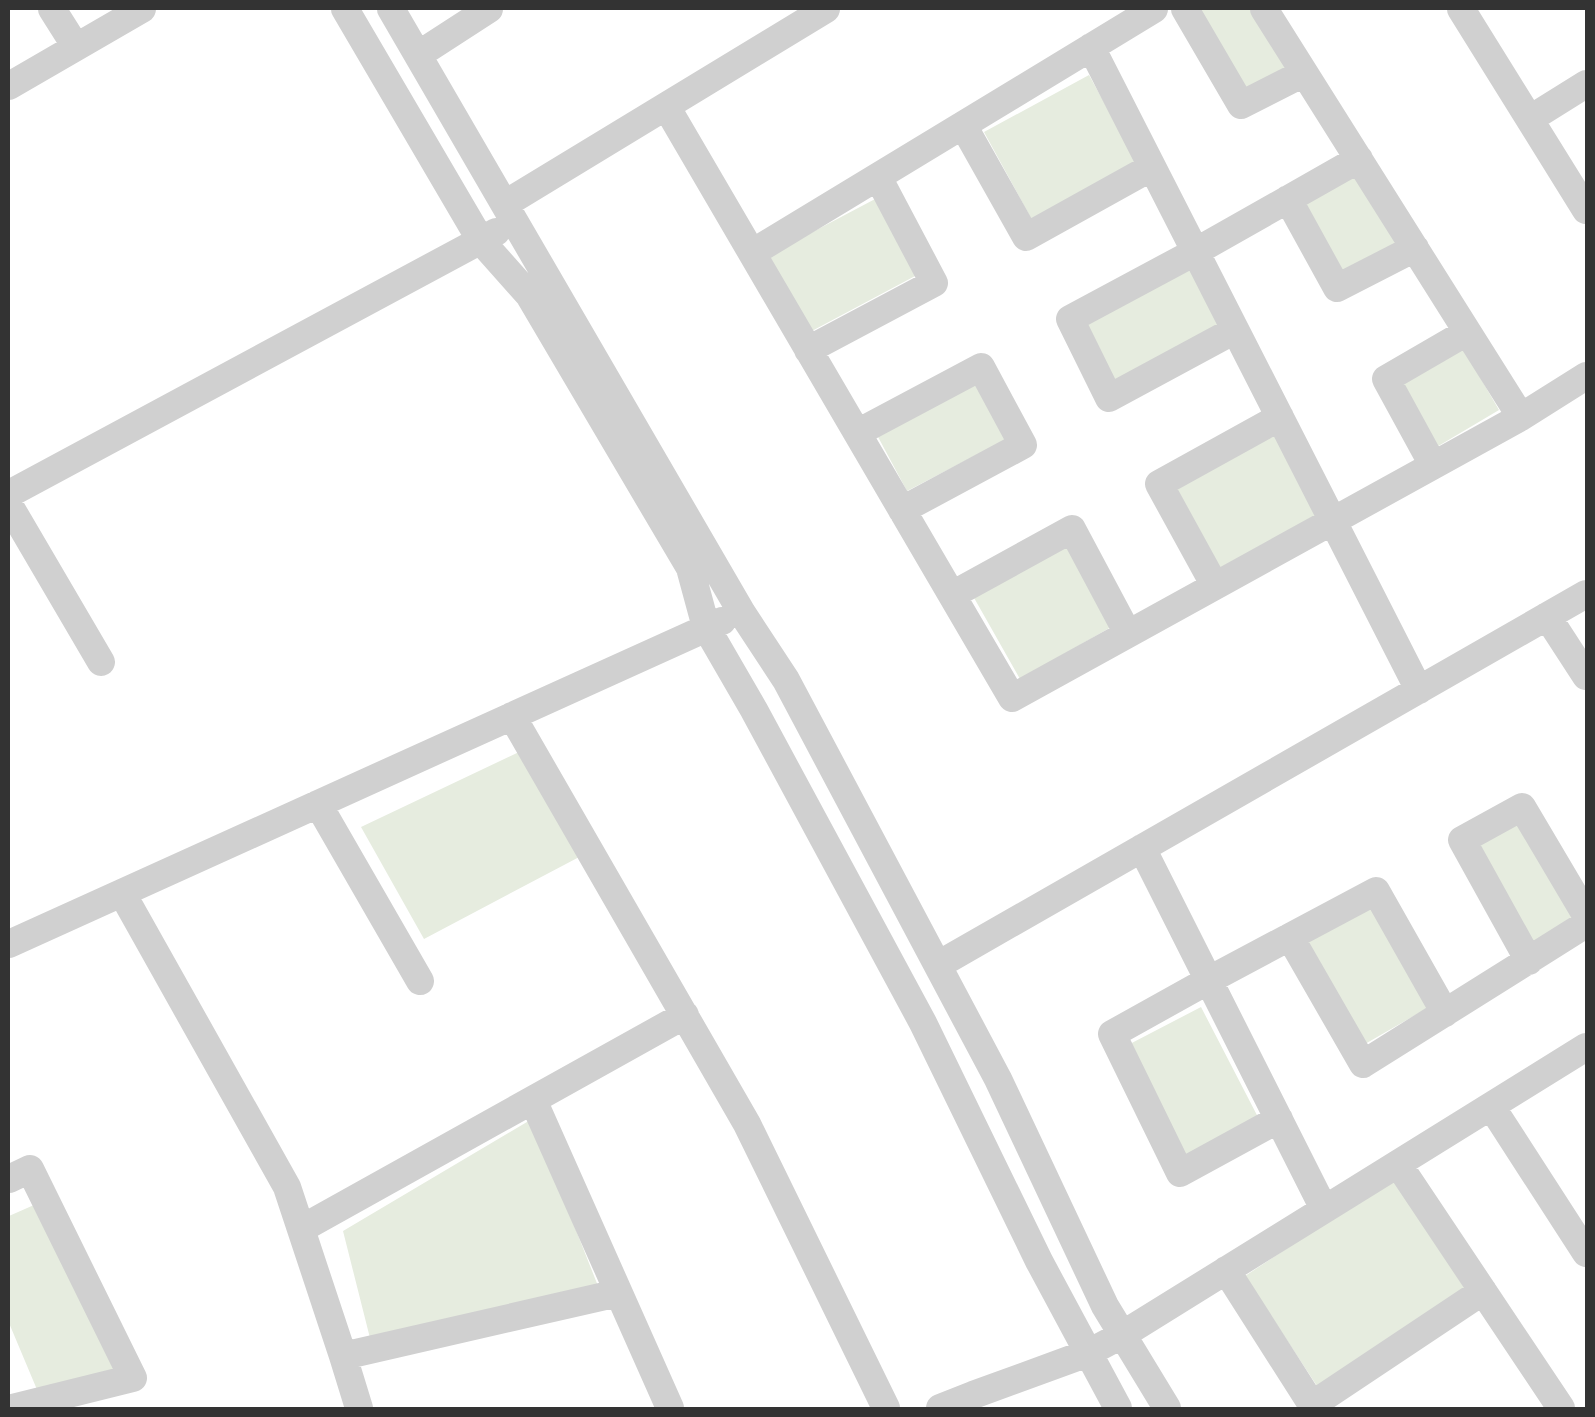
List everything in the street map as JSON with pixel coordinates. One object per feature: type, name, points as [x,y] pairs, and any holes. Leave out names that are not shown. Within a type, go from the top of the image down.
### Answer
[{"type":"street","points":[[52,9],[76,47]]},
{"type":"street","points":[[9,86],[142,9]]},
{"type":"street","points":[[345,9],[480,241],[529,295],[690,568],[706,627],[754,710],[923,1023],[1039,1261],[1118,1408]]},
{"type":"street","points":[[391,9],[742,613],[786,680],[998,1079],[1105,1306],[1167,1408]]},
{"type":"street","points":[[418,55],[489,9]]},
{"type":"street","points":[[9,494],[480,241],[510,212],[666,106],[826,9]]},
{"type":"street","points":[[752,253],[1154,9]]},
{"type":"street","points":[[1185,9],[1241,105],[1304,73]]},
{"type":"street","points":[[1264,9],[1521,417]]},
{"type":"street","points":[[1461,9],[1586,210]]},
{"type":"street","points":[[1091,47],[1419,690]]},
{"type":"street","points":[[1530,119],[1586,84]]},
{"type":"street","points":[[666,106],[1012,698],[1521,417],[1586,376]]},
{"type":"street","points":[[963,125],[1026,237],[1152,167]]},
{"type":"street","points":[[1235,330],[1109,398],[1070,319],[1196,252],[1359,159]]},
{"type":"street","points":[[808,350],[934,283],[878,176]]},
{"type":"street","points":[[1288,199],[1337,288],[1415,248]]},
{"type":"street","points":[[1434,465],[1386,379],[1467,332]]},
{"type":"street","points":[[858,433],[980,367],[1023,445],[902,510]]},
{"type":"street","points":[[1215,586],[1159,484],[1280,417]]},
{"type":"street","points":[[9,505],[102,662]]},
{"type":"street","points":[[952,595],[1072,529],[1128,634]]},
{"type":"street","points":[[938,965],[1586,594]]},
{"type":"street","points":[[9,944],[706,627],[742,613]]},
{"type":"street","points":[[1547,616],[1586,676]]},
{"type":"street","points":[[512,716],[747,1124],[886,1408]]},
{"type":"street","points":[[318,804],[420,981]]},
{"type":"street","points":[[1529,960],[1462,840],[1522,808],[1586,915]]},
{"type":"street","points":[[1142,848],[1324,1209]]},
{"type":"street","points":[[1279,1119],[1180,1173],[1112,1034],[1376,891],[1445,1013]]},
{"type":"street","points":[[122,893],[287,1187],[359,1408]]},
{"type":"street","points":[[1290,937],[1363,1064],[1586,924]]},
{"type":"street","points":[[301,1229],[685,1015]]},
{"type":"street","points":[[940,1408],[973,1394],[1088,1353],[1122,1335],[1490,1106],[1583,1055]]},
{"type":"street","points":[[533,1100],[670,1408]]},
{"type":"street","points":[[1490,1106],[1586,1254]]},
{"type":"street","points":[[1398,1164],[1561,1408]]},
{"type":"street","points":[[9,1179],[30,1169],[133,1378],[10,1407]]},
{"type":"street","points":[[1226,1270],[1313,1406],[1483,1291]]},
{"type":"street","points":[[343,1356],[618,1293]]},
{"type":"shaded area","points":[[1196,9],[1254,9],[1289,67],[1247,92]]},
{"type":"shaded area","points":[[1089,75],[1138,164],[1032,220],[984,132]]},
{"type":"shaded area","points":[[1361,172],[1400,243],[1341,277],[1301,206]]},
{"type":"shaded area","points":[[877,198],[917,275],[810,332],[769,255]]},
{"type":"shaded area","points":[[1189,265],[1222,327],[1113,385],[1080,324]]},
{"type":"shaded area","points":[[1463,348],[1499,410],[1435,448],[1397,386]]},
{"type":"shaded area","points":[[977,382],[1007,439],[907,491],[877,435]]},
{"type":"shaded area","points":[[1275,432],[1321,515],[1217,572],[1171,489]]},
{"type":"shaded area","points":[[1066,543],[1113,626],[1020,679],[973,596]]},
{"type":"shaded area","points":[[519,752],[583,855],[424,939],[361,827]]},
{"type":"shaded area","points":[[1519,817],[1579,917],[1533,944],[1473,845]]},
{"type":"shaded area","points":[[1372,904],[1431,1006],[1365,1044],[1306,943]]},
{"type":"shaded area","points":[[1201,1007],[1260,1121],[1185,1159],[1126,1046]]},
{"type":"shaded area","points":[[532,1119],[600,1291],[371,1342],[343,1231]]},
{"type":"shaded area","points":[[1393,1179],[1466,1288],[1317,1386],[1245,1276]]},
{"type":"shaded area","points":[[34,1205],[118,1371],[38,1392],[9,1323],[9,1216]]}]
